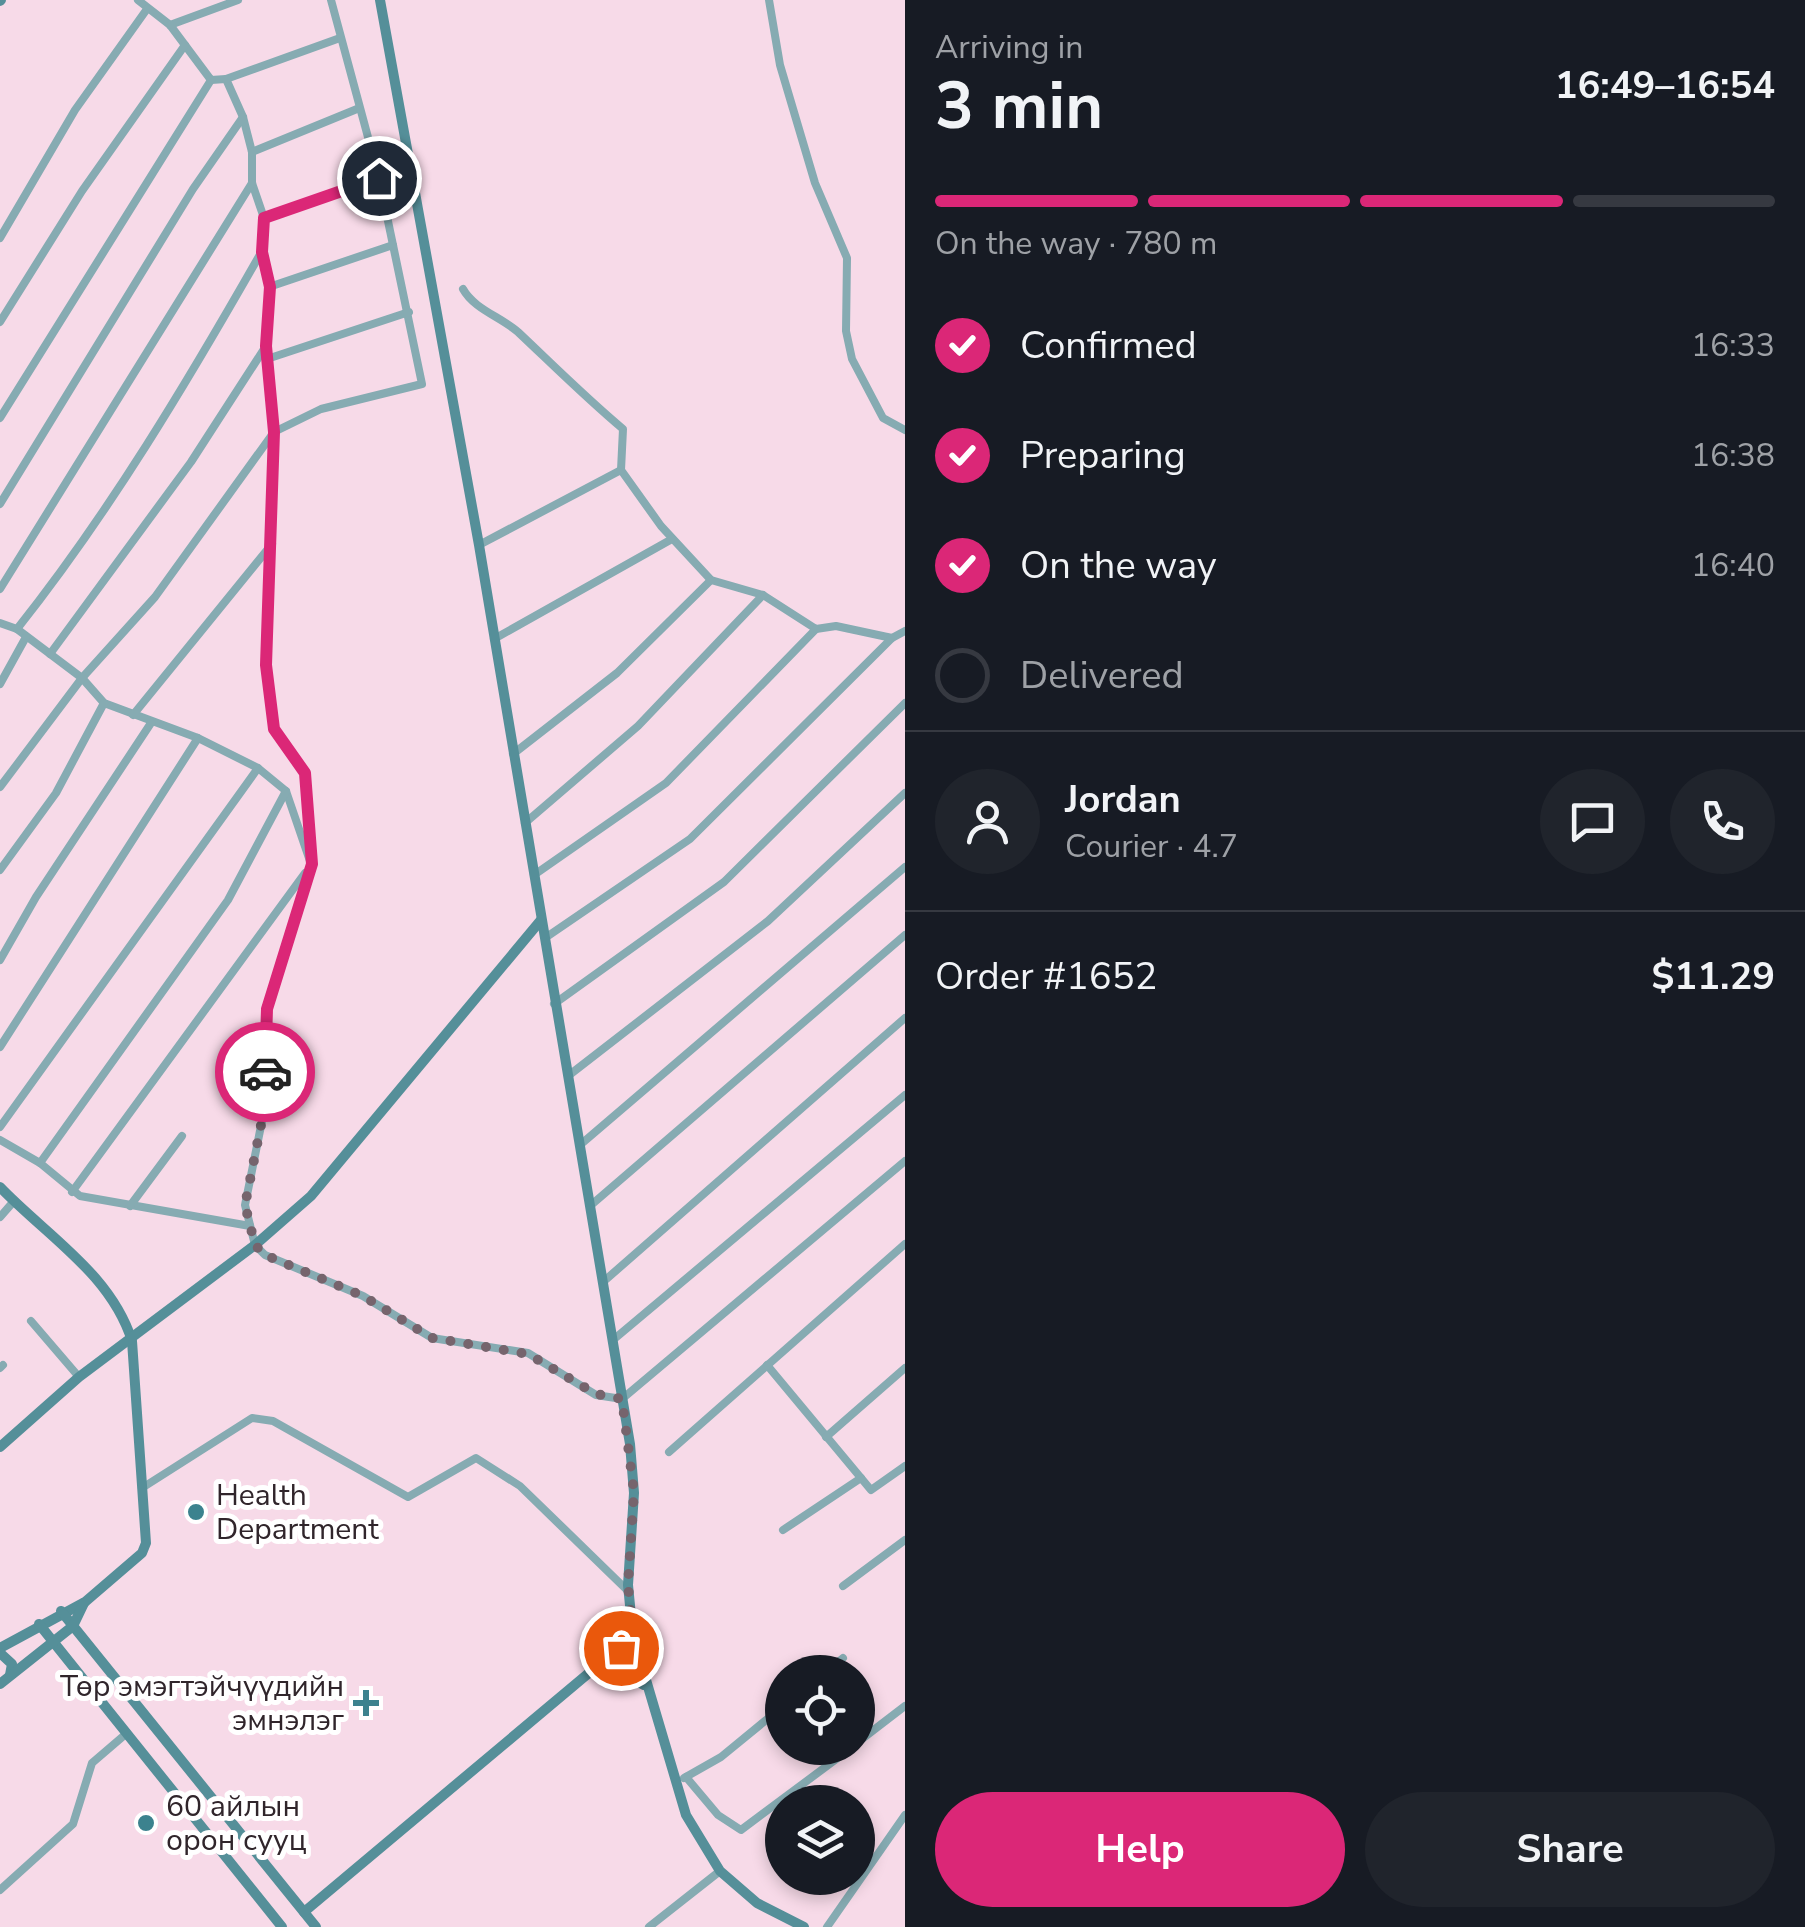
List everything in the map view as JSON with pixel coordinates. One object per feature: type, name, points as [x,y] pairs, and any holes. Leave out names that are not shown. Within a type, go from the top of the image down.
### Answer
[{"type":"street","points":[[138,0],[170,24],[211,80]]},
{"type":"street","points":[[170,24],[238,0]]},
{"type":"street","points":[[0,788],[82,678],[155,597],[274,432],[321,409],[422,384],[379,178],[357,109],[331,0]]},
{"type":"street","points":[[380,0],[479,545],[613,1340],[634,1492],[628,1592],[633,1636],[645,1686],[681,1779],[695,1833],[720,1871],[756,1903],[804,1927]]},
{"type":"street","points":[[769,0],[780,65],[814,183],[847,258],[846,331],[852,359],[883,418],[903,426]]},
{"type":"street","points":[[0,238],[74,110],[147,9]]},
{"type":"street","points":[[211,80],[226,79],[340,38]]},
{"type":"street","points":[[0,322],[82,191],[184,45]]},
{"type":"street","points":[[226,79],[243,117],[252,152],[252,182],[264,218],[262,252],[270,287],[266,346],[274,432],[266,665],[274,729],[305,773],[312,864],[267,1009],[264,1110],[245,1205],[255,1245],[265,1255],[363,1296],[432,1338],[528,1354],[596,1394],[622,1399]]},
{"type":"street","points":[[0,418],[211,80]]},
{"type":"street","points":[[252,152],[357,109]]},
{"type":"street","points":[[0,504],[193,189],[243,117]]},
{"type":"street","points":[[264,218],[379,178]]},
{"type":"street","points":[[0,590],[252,182]]},
{"type":"street","points":[[270,287],[393,244]]},
{"type":"street","points":[[17,628],[70,562],[196,366],[262,252]]},
{"type":"street","points":[[463,289],[468,298],[515,329],[570,385],[623,429],[620,470],[672,539],[711,580],[763,595],[816,628],[836,626],[892,638]]},
{"type":"street","points":[[270,358],[409,312]]},
{"type":"street","points":[[50,654],[191,462],[266,346]]},
{"type":"street","points":[[479,545],[620,470]]},
{"type":"street","points":[[494,639],[672,539]]},
{"type":"street","points":[[133,715],[272,544]]},
{"type":"street","points":[[513,754],[618,674],[711,580]]},
{"type":"street","points":[[526,823],[638,726],[763,595]]},
{"type":"street","points":[[0,622],[17,628],[82,678],[104,703],[198,738],[258,768],[286,792],[312,864]]},
{"type":"street","points":[[534,875],[666,783],[816,628]]},
{"type":"street","points":[[544,939],[690,838],[892,638],[905,631]]},
{"type":"street","points":[[0,684],[26,637]]},
{"type":"street","points":[[0,870],[56,792],[104,703]]},
{"type":"street","points":[[554,1004],[724,882],[905,703]]},
{"type":"street","points":[[0,960],[36,897],[151,722]]},
{"type":"street","points":[[0,1047],[198,738]]},
{"type":"street","points":[[0,1127],[258,768]]},
{"type":"street","points":[[40,1163],[228,900],[286,792]]},
{"type":"street","points":[[568,1077],[768,921],[905,794]]},
{"type":"street","points":[[72,1192],[312,864]]},
{"type":"street","points":[[580,1146],[905,867]]},
{"type":"street","points":[[0,1447],[79,1377],[255,1245],[346,1157],[520,940],[541,920]]},
{"type":"street","points":[[590,1206],[905,936]]},
{"type":"street","points":[[603,1282],[905,1018]]},
{"type":"street","points":[[613,1340],[905,1095]]},
{"type":"street","points":[[130,1206],[182,1136]]},
{"type":"street","points":[[0,1140],[40,1163],[72,1192],[99,1202],[250,1226]]},
{"type":"street","points":[[622,1399],[905,1161]]},
{"type":"street","points":[[0,1187],[84,1265],[114,1301],[132,1341],[146,1543],[142,1552],[85,1602],[39,1624],[0,1650],[12,1664],[5,1680]]},
{"type":"street","points":[[0,1217],[14,1202]]},
{"type":"street","points":[[669,1452],[905,1244]]},
{"type":"street","points":[[31,1321],[79,1377]]},
{"type":"street","points":[[767,1366],[870,1490],[905,1466]]},
{"type":"street","points":[[826,1437],[905,1368]]},
{"type":"street","points":[[142,1488],[252,1418],[273,1421],[408,1497],[476,1458],[520,1486],[628,1592]]},
{"type":"street","points":[[782,1530],[861,1478]]},
{"type":"street","points":[[843,1586],[905,1540]]},
{"type":"street","points":[[5,1680],[72,1626],[85,1602]]},
{"type":"street","points":[[61,1612],[316,1927]]},
{"type":"street","points":[[39,1624],[282,1927]]},
{"type":"street","points":[[304,1912],[633,1636]]},
{"type":"street","points":[[594,1672],[620,1672],[645,1686]]},
{"type":"street","points":[[875,1729],[905,1706]]},
{"type":"street","points":[[681,1779],[721,1757],[765,1721]]},
{"type":"street","points":[[0,1890],[72,1824],[92,1763],[127,1733]]},
{"type":"street","points":[[681,1779],[718,1815],[741,1830],[828,1765]]},
{"type":"street","points":[[828,1927],[905,1815]]},
{"type":"street","points":[[650,1927],[720,1871]]},
{"type":"street","points":[[251,1889],[272,1872]]},
{"type":"way so far","points":[[265,1072],[264,1110],[245,1205],[255,1245],[265,1255],[363,1296],[432,1338],[528,1354],[596,1394],[622,1399],[634,1492],[628,1585],[633,1636],[621,1648]]},
{"type":"place","name":"Health Department","points":[[196,1512]]},
{"type":"place","name":"Төр эмэгтэйчүүдийн эмнэлэг","points":[[366,1703]]},
{"type":"place","name":"60 айлын орон сууц","points":[[146,1823]]},
{"type":"route","points":[[265,1072],[267,1009],[312,864],[305,773],[274,729],[266,665],[274,432],[266,346],[270,287],[262,252],[264,218],[379,178]]}]
